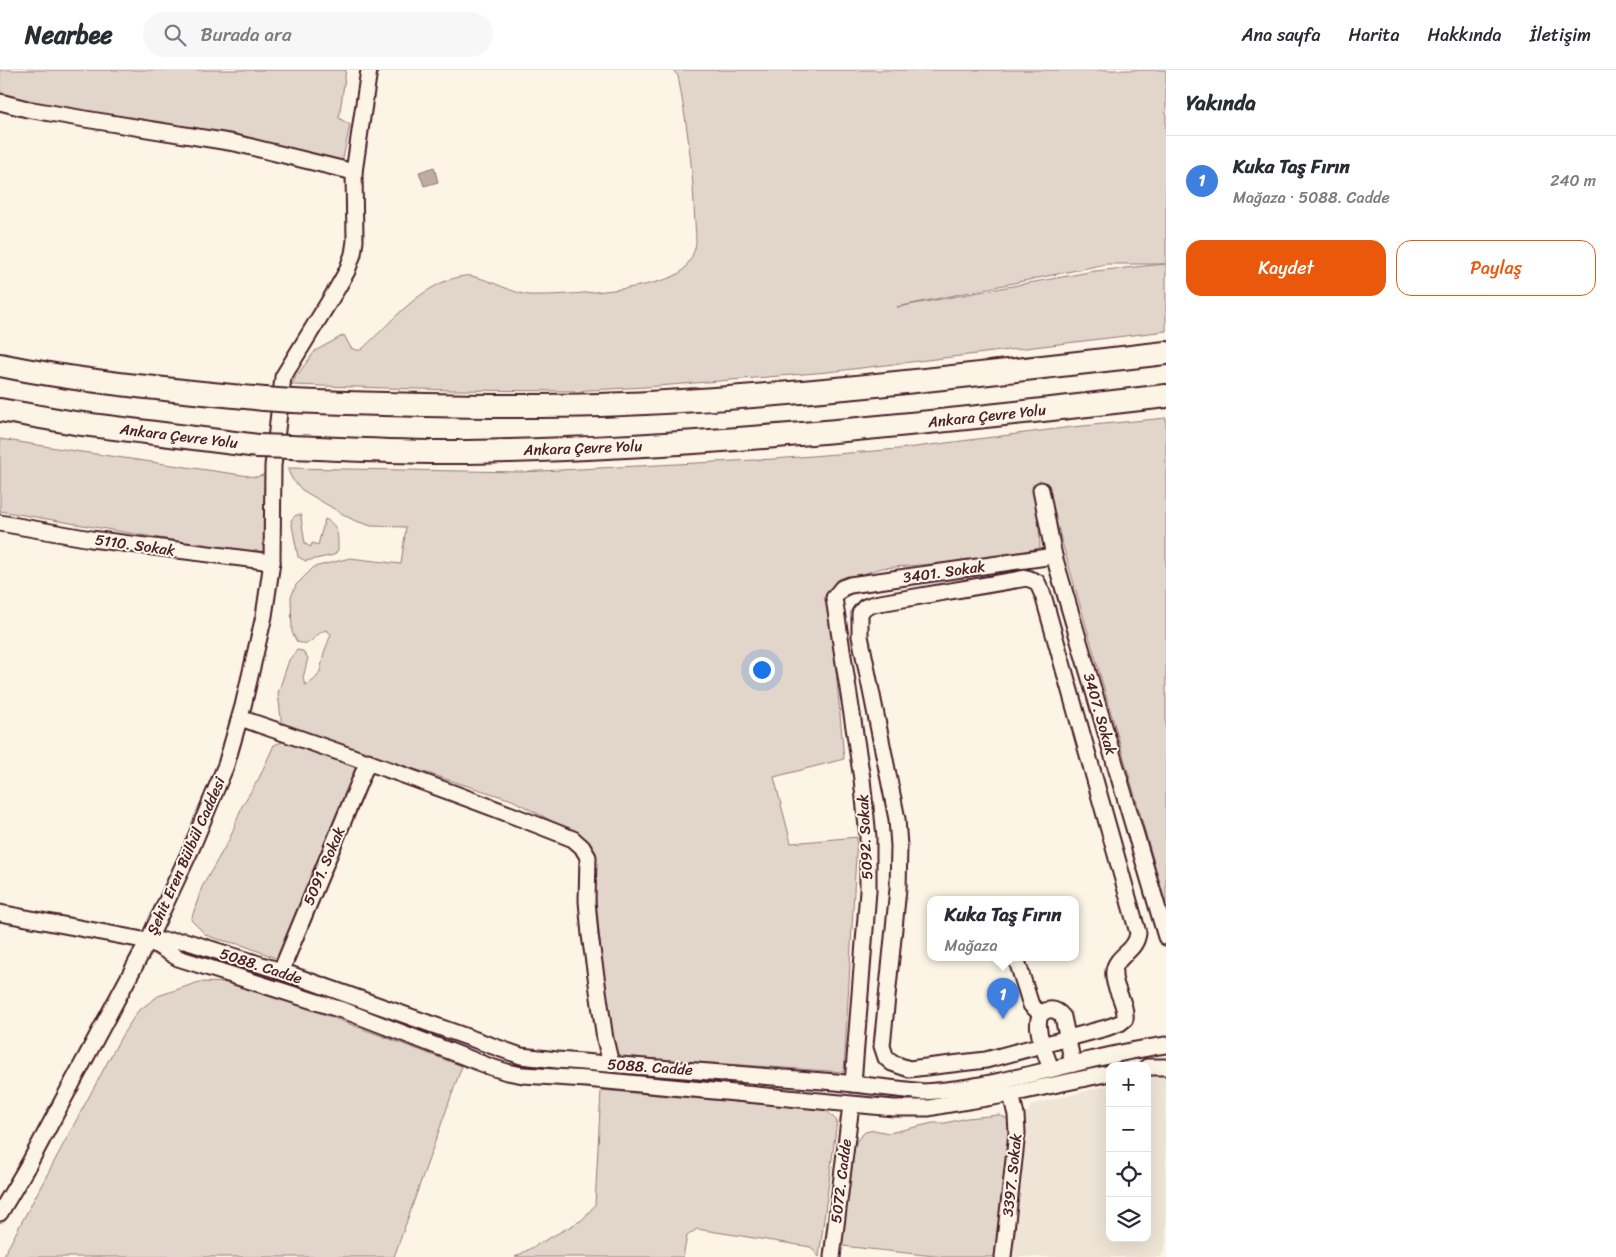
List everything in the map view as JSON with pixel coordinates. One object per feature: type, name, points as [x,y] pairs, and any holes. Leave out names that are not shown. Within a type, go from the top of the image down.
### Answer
[{"type":"highway","points":[[0,365],[151,388],[264,399],[473,407],[601,405],[843,388],[1166,353]]},
{"type":"highway","name":"Ankara Çevre Yolu","points":[[0,410],[75,423],[258,446],[464,452],[594,449],[839,432],[1166,396]]},
{"type":"street","name":"Şehit Eren Bülbül Caddesi","points":[[1,1209],[34,1154],[148,941],[192,849],[226,765],[240,718],[264,616],[272,562],[274,466],[283,377],[338,288],[353,254],[355,241],[354,172],[369,70]]},
{"type":"street","points":[[0,102],[27,109],[235,142],[354,172]]},
{"type":"street","name":"3407. Sokak","points":[[1041,490],[1054,556],[1166,937]]},
{"type":"street","name":"5110. Sokak","points":[[0,523],[91,539],[272,562]]},
{"type":"street","name":"3401. Sokak","points":[[836,593],[842,588],[850,586],[1054,556]]},
{"type":"street","points":[[1027,578],[1037,582],[1043,594],[1138,933],[1137,941],[1116,964],[1114,973],[1116,985],[1126,1012],[1125,1019],[1106,1028],[1067,1038],[986,1060],[910,1069],[892,1063],[886,1058],[882,1046],[882,1029],[898,889],[899,846],[897,819],[860,636],[860,613],[865,607],[1027,578]]},
{"type":"street","name":"5092. Sokak","points":[[836,593],[834,604],[862,779],[868,837],[868,891],[853,1084]]},
{"type":"street","points":[[240,718],[368,761],[484,803],[573,839],[582,847],[588,857],[587,901],[590,935],[605,1039],[611,1064]]},
{"type":"street","name":"5091. Sokak","points":[[281,971],[368,761]]},
{"type":"street","name":"5088. Cadde","points":[[0,913],[148,941],[185,941],[281,971],[522,1056],[853,1084],[924,1092],[978,1086],[1166,1045]]},
{"type":"street","name":"5088. Cadde","points":[[148,941],[178,958],[348,1012],[490,1067],[522,1075],[596,1080],[851,1105],[929,1108],[1106,1075]]},
{"type":"street","points":[[1018,964],[1031,1005],[1041,1014]]},
{"type":"street","points":[[1051,1069],[1037,1025],[1041,1014],[1051,1010],[1063,1016],[1073,1064]]},
{"type":"street","points":[[1151,1067],[1166,1067]]},
{"type":"street","name":"3397. Sokak","points":[[1003,1257],[1017,1132],[1016,1115],[1011,1094]]},
{"type":"street","name":"5072. Cadde","points":[[832,1257],[851,1105]]},
{"type":"shaded area","points":[[0,70],[346,70],[339,118],[350,125],[342,163],[113,120],[0,96]]},
{"type":"shaded area","points":[[673,70],[1166,70],[1166,331],[828,372],[646,387],[571,391],[451,390],[292,385],[315,351],[344,335],[351,348],[361,350],[408,305],[421,295],[448,280],[470,276],[529,295],[586,293],[635,287],[657,282],[674,276],[684,269],[693,253],[696,237],[690,156],[678,76]],"holes":[[[1106,264],[1165,264],[1095,271],[897,307]]]},
{"type":"shaded area","points":[[434,167],[438,182],[424,186],[419,172]]},
{"type":"shaded area","points":[[1166,418],[1166,904],[1045,483],[1037,485],[1040,548],[982,560],[882,568],[843,580],[829,593],[844,759],[774,777],[791,843],[857,837],[844,1072],[622,1057],[615,1052],[608,1024],[591,849],[580,836],[512,800],[282,727],[278,693],[289,660],[297,650],[303,651],[308,658],[303,678],[305,685],[311,682],[319,672],[331,634],[326,630],[310,642],[297,642],[292,632],[291,597],[296,585],[314,567],[350,558],[401,564],[406,527],[371,526],[353,520],[302,490],[292,479],[287,468],[521,472],[774,459],[899,449],[1072,427]]},
{"type":"shaded area","points":[[0,439],[256,477],[266,474],[265,552],[259,555],[0,511]]},
{"type":"shaded area","points":[[296,515],[302,515],[305,544],[311,547],[312,543],[318,545],[325,519],[333,524],[338,540],[338,550],[334,555],[306,561],[298,557],[291,520]]},
{"type":"shaded area","points":[[288,740],[360,766],[281,957],[276,958],[242,945],[206,935],[191,920],[202,887],[230,838],[242,806],[259,778],[274,745]]},
{"type":"shaded area","points":[[199,982],[240,983],[462,1066],[394,1257],[3,1257],[121,1037],[138,1011],[158,996]]},
{"type":"shaded area","points":[[1166,1075],[1166,1244],[1161,1257],[1009,1257],[1026,1114],[1031,1106],[1038,1103],[1106,1086],[1106,1242],[1151,1242],[1151,1076]]},
{"type":"shaded area","points":[[601,1090],[826,1110],[837,1121],[819,1257],[811,1247],[697,1229],[687,1236],[683,1257],[515,1257],[582,1220],[595,1205]]},
{"type":"shaded area","points":[[999,1115],[1008,1119],[1012,1129],[997,1257],[943,1257],[842,1246],[854,1147],[858,1139],[865,1132],[874,1130],[889,1133],[933,1123]]},
{"type":"place","name":"Kuka Taş Fırın","points":[[1003,1019]]}]
